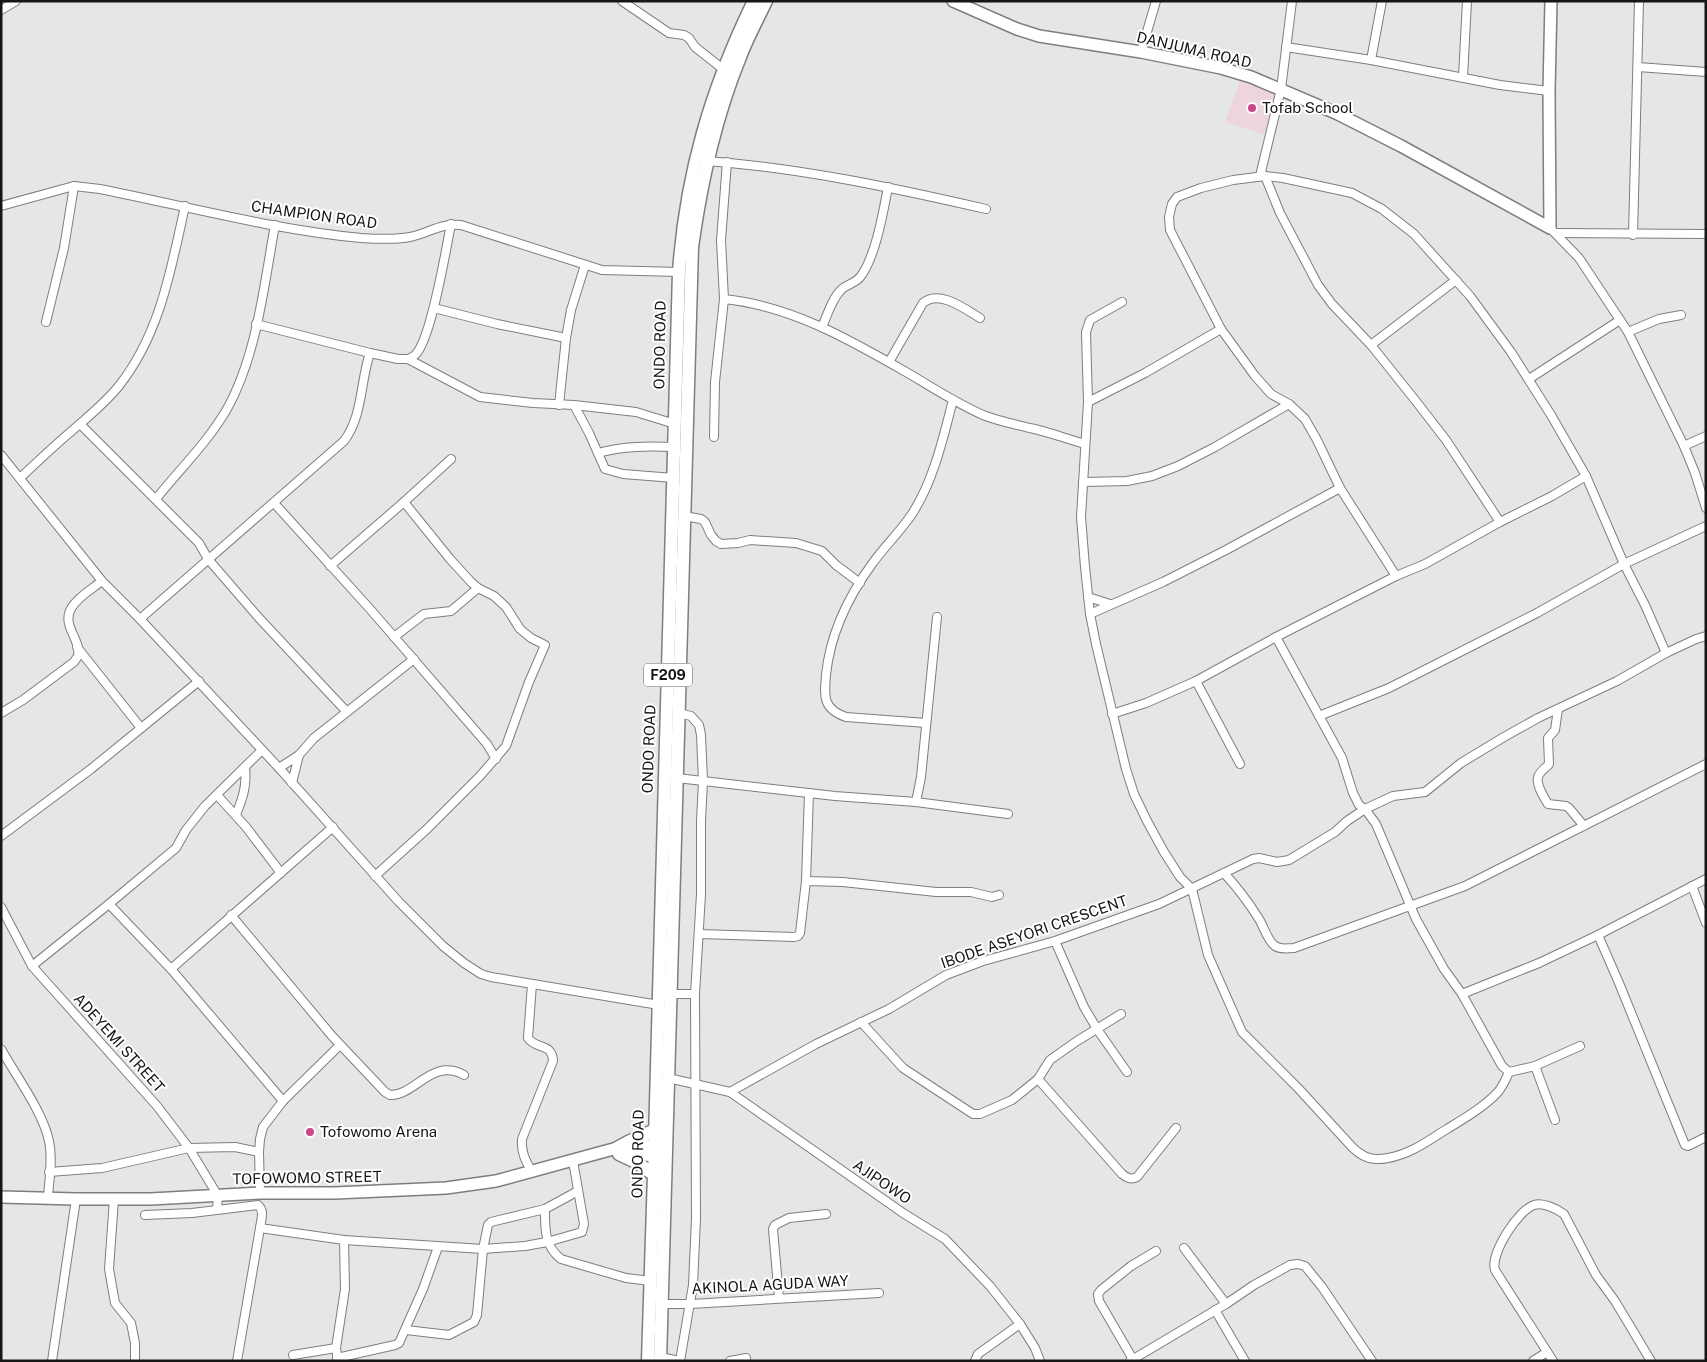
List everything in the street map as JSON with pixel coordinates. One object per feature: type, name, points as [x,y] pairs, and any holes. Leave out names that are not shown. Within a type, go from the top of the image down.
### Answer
[{"type":"main road","name":"ONDO ROAD","points":[[656,1360],[662,1304],[660,1150],[668,1078],[677,778],[678,713],[674,447],[679,272],[684,213],[710,104],[723,69],[754,1]]},
{"type":"main road","name":"ONDO ROAD","points":[[656,1360],[651,1281],[654,1175],[660,1150],[655,1130],[659,1005],[675,609],[684,516],[692,246],[707,161],[729,84],[740,55],[766,1]]},
{"type":"main road","points":[[615,1151],[655,1130]]},
{"type":"main road","points":[[615,1151],[638,1163],[654,1175]]},
{"type":"street","points":[[1,10],[16,1]]},
{"type":"street","points":[[622,1],[669,33],[684,35],[689,38],[695,47],[723,69]]},
{"type":"street","name":"DANJUMA ROAD","points":[[954,1],[1017,29],[1039,36],[1141,52],[1221,68],[1281,88],[1401,146],[1554,231]]},
{"type":"street","points":[[1141,52],[1156,1]]},
{"type":"street","points":[[1292,1],[1281,88],[1262,176],[1318,285],[1332,304],[1371,345],[1446,440],[1500,522]]},
{"type":"street","points":[[1371,60],[1382,1]]},
{"type":"street","points":[[1463,77],[1467,1]]},
{"type":"street","points":[[1551,1],[1548,91],[1554,231],[1579,258],[1628,332],[1684,446],[1706,508]]},
{"type":"street","points":[[1633,235],[1640,1]]},
{"type":"street","points":[[1286,47],[1548,91]]},
{"type":"street","points":[[1638,67],[1706,72]]},
{"type":"street","points":[[707,161],[778,168],[888,187],[986,209]]},
{"type":"street","points":[[714,437],[715,382],[724,299],[721,240],[727,162]]},
{"type":"street","points":[[1396,576],[1340,488],[1305,419],[1289,404],[1271,394],[1255,376],[1221,329],[1170,230],[1169,217],[1172,204],[1177,197],[1201,188],[1233,180],[1262,176],[1283,178],[1352,193],[1382,209],[1414,234],[1470,296],[1529,378],[1586,476],[1624,564],[1666,653]]},
{"type":"street","points":[[46,322],[64,248],[74,186]]},
{"type":"street","name":"CHAMPION ROAD","points":[[1,206],[74,186],[100,189],[275,225],[360,238],[411,237],[441,226],[451,224],[462,225],[602,270],[679,272]]},
{"type":"street","points":[[822,327],[838,294],[843,288],[856,281],[866,267],[881,220],[888,187]]},
{"type":"street","points":[[20,478],[119,386],[148,337],[159,313],[171,271],[185,206]]},
{"type":"street","points":[[256,324],[398,359],[408,359],[416,355],[434,308],[451,224]]},
{"type":"street","points":[[156,499],[213,430],[236,388],[256,324],[275,225]]},
{"type":"street","points":[[1554,231],[1633,235],[1706,234]]},
{"type":"street","points":[[559,405],[571,310],[585,265]]},
{"type":"street","points":[[1371,345],[1456,280]]},
{"type":"street","points":[[888,362],[923,303],[928,298],[935,297],[948,301],[980,318]]},
{"type":"street","points":[[724,299],[748,302],[784,311],[822,327],[888,362],[953,400],[1001,422],[1030,428],[1085,444]]},
{"type":"street","points":[[1122,302],[1090,320],[1086,332],[1088,402],[1082,517],[1090,614],[1112,714],[1134,794],[1146,821],[1175,868],[1192,889],[1208,955],[1242,1032],[1362,1156],[1388,1159],[1422,1145],[1490,1100],[1499,1091],[1509,1072],[1535,1066],[1580,1046]]},
{"type":"street","points":[[434,308],[497,324],[566,338]]},
{"type":"street","points":[[1628,332],[1659,319],[1681,315]]},
{"type":"street","points":[[1529,378],[1620,320]]},
{"type":"street","points":[[1088,402],[1145,373],[1221,329]]},
{"type":"street","points":[[140,619],[344,441],[356,420],[370,353]]},
{"type":"street","points":[[408,359],[480,397],[636,412],[675,424]]},
{"type":"street","points":[[926,723],[846,717],[835,713],[829,708],[825,699],[828,654],[842,616],[860,583],[912,514],[926,487],[944,436],[953,400]]},
{"type":"street","points":[[1083,482],[1127,481],[1152,476],[1178,466],[1215,447],[1289,404]]},
{"type":"street","points":[[574,405],[605,469],[610,472],[623,474],[674,478]]},
{"type":"street","points":[[80,424],[199,544],[208,559],[259,618],[346,711]]},
{"type":"street","points":[[1684,446],[1706,436]]},
{"type":"street","points":[[598,453],[615,448],[674,447]]},
{"type":"street","points":[[1,455],[102,582],[199,681],[333,827],[375,876],[436,940],[464,963],[481,974],[491,977],[659,1005]]},
{"type":"street","points":[[330,566],[451,459]]},
{"type":"street","points":[[1112,714],[1146,703],[1196,681],[1276,637],[1396,576],[1425,564],[1586,476]]},
{"type":"street","points":[[1090,614],[1163,582],[1340,488]]},
{"type":"street","points":[[375,876],[427,829],[496,759],[506,746],[529,682],[546,645],[531,638],[520,629],[506,607],[494,596],[478,588],[450,559],[404,502]]},
{"type":"street","points":[[274,504],[414,659],[487,744],[496,759]]},
{"type":"street","points":[[684,516],[702,519],[711,536],[721,544],[760,540],[796,543],[822,550],[836,565],[860,583]]},
{"type":"street","points":[[1319,716],[1389,688],[1580,590],[1624,564],[1706,526]]},
{"type":"street","points":[[1,713],[23,700],[74,662],[78,655],[77,647],[68,623],[68,615],[72,606],[77,601],[102,582]]},
{"type":"street","points":[[394,637],[424,614],[451,611],[478,588]]},
{"type":"street","points":[[1088,597],[1110,604]]},
{"type":"street","points":[[916,802],[937,617]]},
{"type":"street","name":"IBODE ASEYORI CRESCENT","points":[[730,1092],[816,1044],[889,1009],[946,975],[984,961],[1055,941],[1158,904],[1253,859],[1259,858],[1277,862],[1289,860],[1335,832],[1365,809],[1393,796],[1425,792],[1461,764],[1504,737],[1666,653],[1706,636]]},
{"type":"street","points":[[1276,637],[1342,758],[1353,794],[1376,824],[1410,906],[1440,962],[1462,994],[1502,1066],[1509,1072]]},
{"type":"street","points":[[77,647],[141,728]]},
{"type":"street","points":[[279,768],[299,755],[314,738],[346,711],[414,659]]},
{"type":"street","points":[[1,836],[76,781],[199,681]]},
{"type":"street","points":[[1196,681],[1240,764]]},
{"type":"street","points":[[1558,708],[1555,730],[1548,738],[1549,764],[1539,774],[1538,780],[1544,799],[1548,804],[1566,806],[1584,826]]},
{"type":"street","points":[[656,1360],[680,1361],[691,1304],[696,1219],[695,994],[701,894],[703,781],[699,724],[691,716],[678,713]]},
{"type":"street","points":[[32,966],[176,848],[186,830],[205,806],[262,750]]},
{"type":"street","points":[[292,783],[299,755]]},
{"type":"street","points":[[1224,873],[1259,918],[1273,943],[1283,949],[1294,948],[1465,886],[1706,764]]},
{"type":"street","points":[[236,815],[244,796],[245,767]]},
{"type":"street","points":[[677,778],[809,793],[916,802],[1008,814]]},
{"type":"street","points":[[699,934],[758,937],[798,936],[800,933],[806,881],[809,793]]},
{"type":"street","points":[[217,795],[236,815],[281,872]]},
{"type":"street","points":[[171,969],[333,827]]},
{"type":"street","points":[[1462,994],[1539,964],[1706,879]]},
{"type":"street","points":[[806,881],[843,882],[936,892],[970,892],[992,897],[999,895]]},
{"type":"street","points":[[1692,886],[1706,923]]},
{"type":"street","points":[[109,904],[171,969],[283,1101]]},
{"type":"street","name":"ADEYEMI STREET","points":[[1,907],[3,917],[32,966],[157,1106],[189,1148],[218,1196]]},
{"type":"street","points":[[231,915],[340,1045],[390,1095],[400,1093],[440,1071],[447,1070],[464,1075]]},
{"type":"street","points":[[1598,935],[1683,1141],[1688,1146],[1706,1137]]},
{"type":"street","points":[[1055,941],[1084,1007],[1127,1072]]},
{"type":"street","points":[[532,984],[528,1038],[530,1042],[548,1048],[552,1053],[553,1061],[522,1139],[521,1149],[532,1172]]},
{"type":"street","points":[[670,994],[695,994]]},
{"type":"street","points":[[861,1022],[898,1064],[973,1114],[980,1114],[1012,1100],[1038,1079],[1050,1060],[1121,1014]]},
{"type":"street","points":[[260,1192],[259,1152],[263,1127],[283,1101],[340,1045]]},
{"type":"street","points":[[1,1049],[46,1129],[50,1142],[48,1198]]},
{"type":"street","points":[[1535,1066],[1555,1120]]},
{"type":"street","name":"AJIPOWO","points":[[668,1078],[730,1092],[903,1213],[945,1239],[990,1286],[1020,1324],[1035,1348],[1040,1361]]},
{"type":"street","points":[[1038,1079],[1083,1132],[1128,1179],[1137,1177],[1176,1128]]},
{"type":"street","points":[[49,1172],[102,1168],[189,1148],[235,1147],[259,1152]]},
{"type":"street","name":"TOFOWOMO STREET","points":[[1,1198],[76,1200],[218,1196],[260,1192],[335,1193],[446,1188],[496,1181],[615,1151],[660,1150]]},
{"type":"street","points":[[260,1228],[344,1240],[438,1247],[482,1249],[525,1246],[547,1242],[582,1232],[584,1224],[573,1161]]},
{"type":"street","points":[[406,1330],[449,1335],[474,1322],[477,1315],[482,1249],[485,1230],[488,1225],[491,1222],[545,1209],[578,1191]]},
{"type":"street","points":[[217,1209],[218,1196]]},
{"type":"street","points":[[114,1199],[109,1269],[115,1303],[131,1323],[135,1343],[134,1361]]},
{"type":"street","points":[[52,1361],[76,1200]]},
{"type":"street","points":[[145,1216],[192,1213],[258,1205],[262,1210],[237,1361]]},
{"type":"street","points":[[1552,1361],[1493,1264],[1504,1238],[1526,1210],[1534,1205],[1544,1205],[1564,1214],[1596,1275],[1615,1301],[1651,1361]]},
{"type":"street","points":[[545,1209],[547,1242],[556,1255],[570,1263],[626,1278],[651,1281]]},
{"type":"street","points":[[779,1298],[774,1225],[789,1218],[826,1214]]},
{"type":"street","points":[[344,1240],[345,1289],[336,1348],[338,1359],[399,1343],[424,1289],[438,1247]]},
{"type":"street","points":[[1184,1248],[1226,1304]]},
{"type":"street","points":[[1156,1251],[1131,1266],[1098,1294],[1099,1301],[1132,1360],[1226,1304],[1254,1285],[1290,1265],[1298,1264],[1305,1266],[1372,1361]]},
{"type":"street","name":"AKINOLA AGUDA WAY","points":[[662,1304],[879,1293]]},
{"type":"street","points":[[1215,1310],[1245,1361]]},
{"type":"street","points":[[975,1361],[978,1354],[1020,1324]]},
{"type":"street","points":[[293,1355],[336,1348]]},
{"type":"street","points":[[1533,1361],[1547,1352]]},
{"type":"street","points":[[730,1361],[746,1358]]},
{"type":"shaded area","name":"Tofab School","points":[[1240,81],[1277,93],[1264,134],[1225,122]]},
{"type":"place","name":"Tofab School","points":[[1252,108]]},
{"type":"place","name":"Tofowomo Arena","points":[[310,1132]]}]
